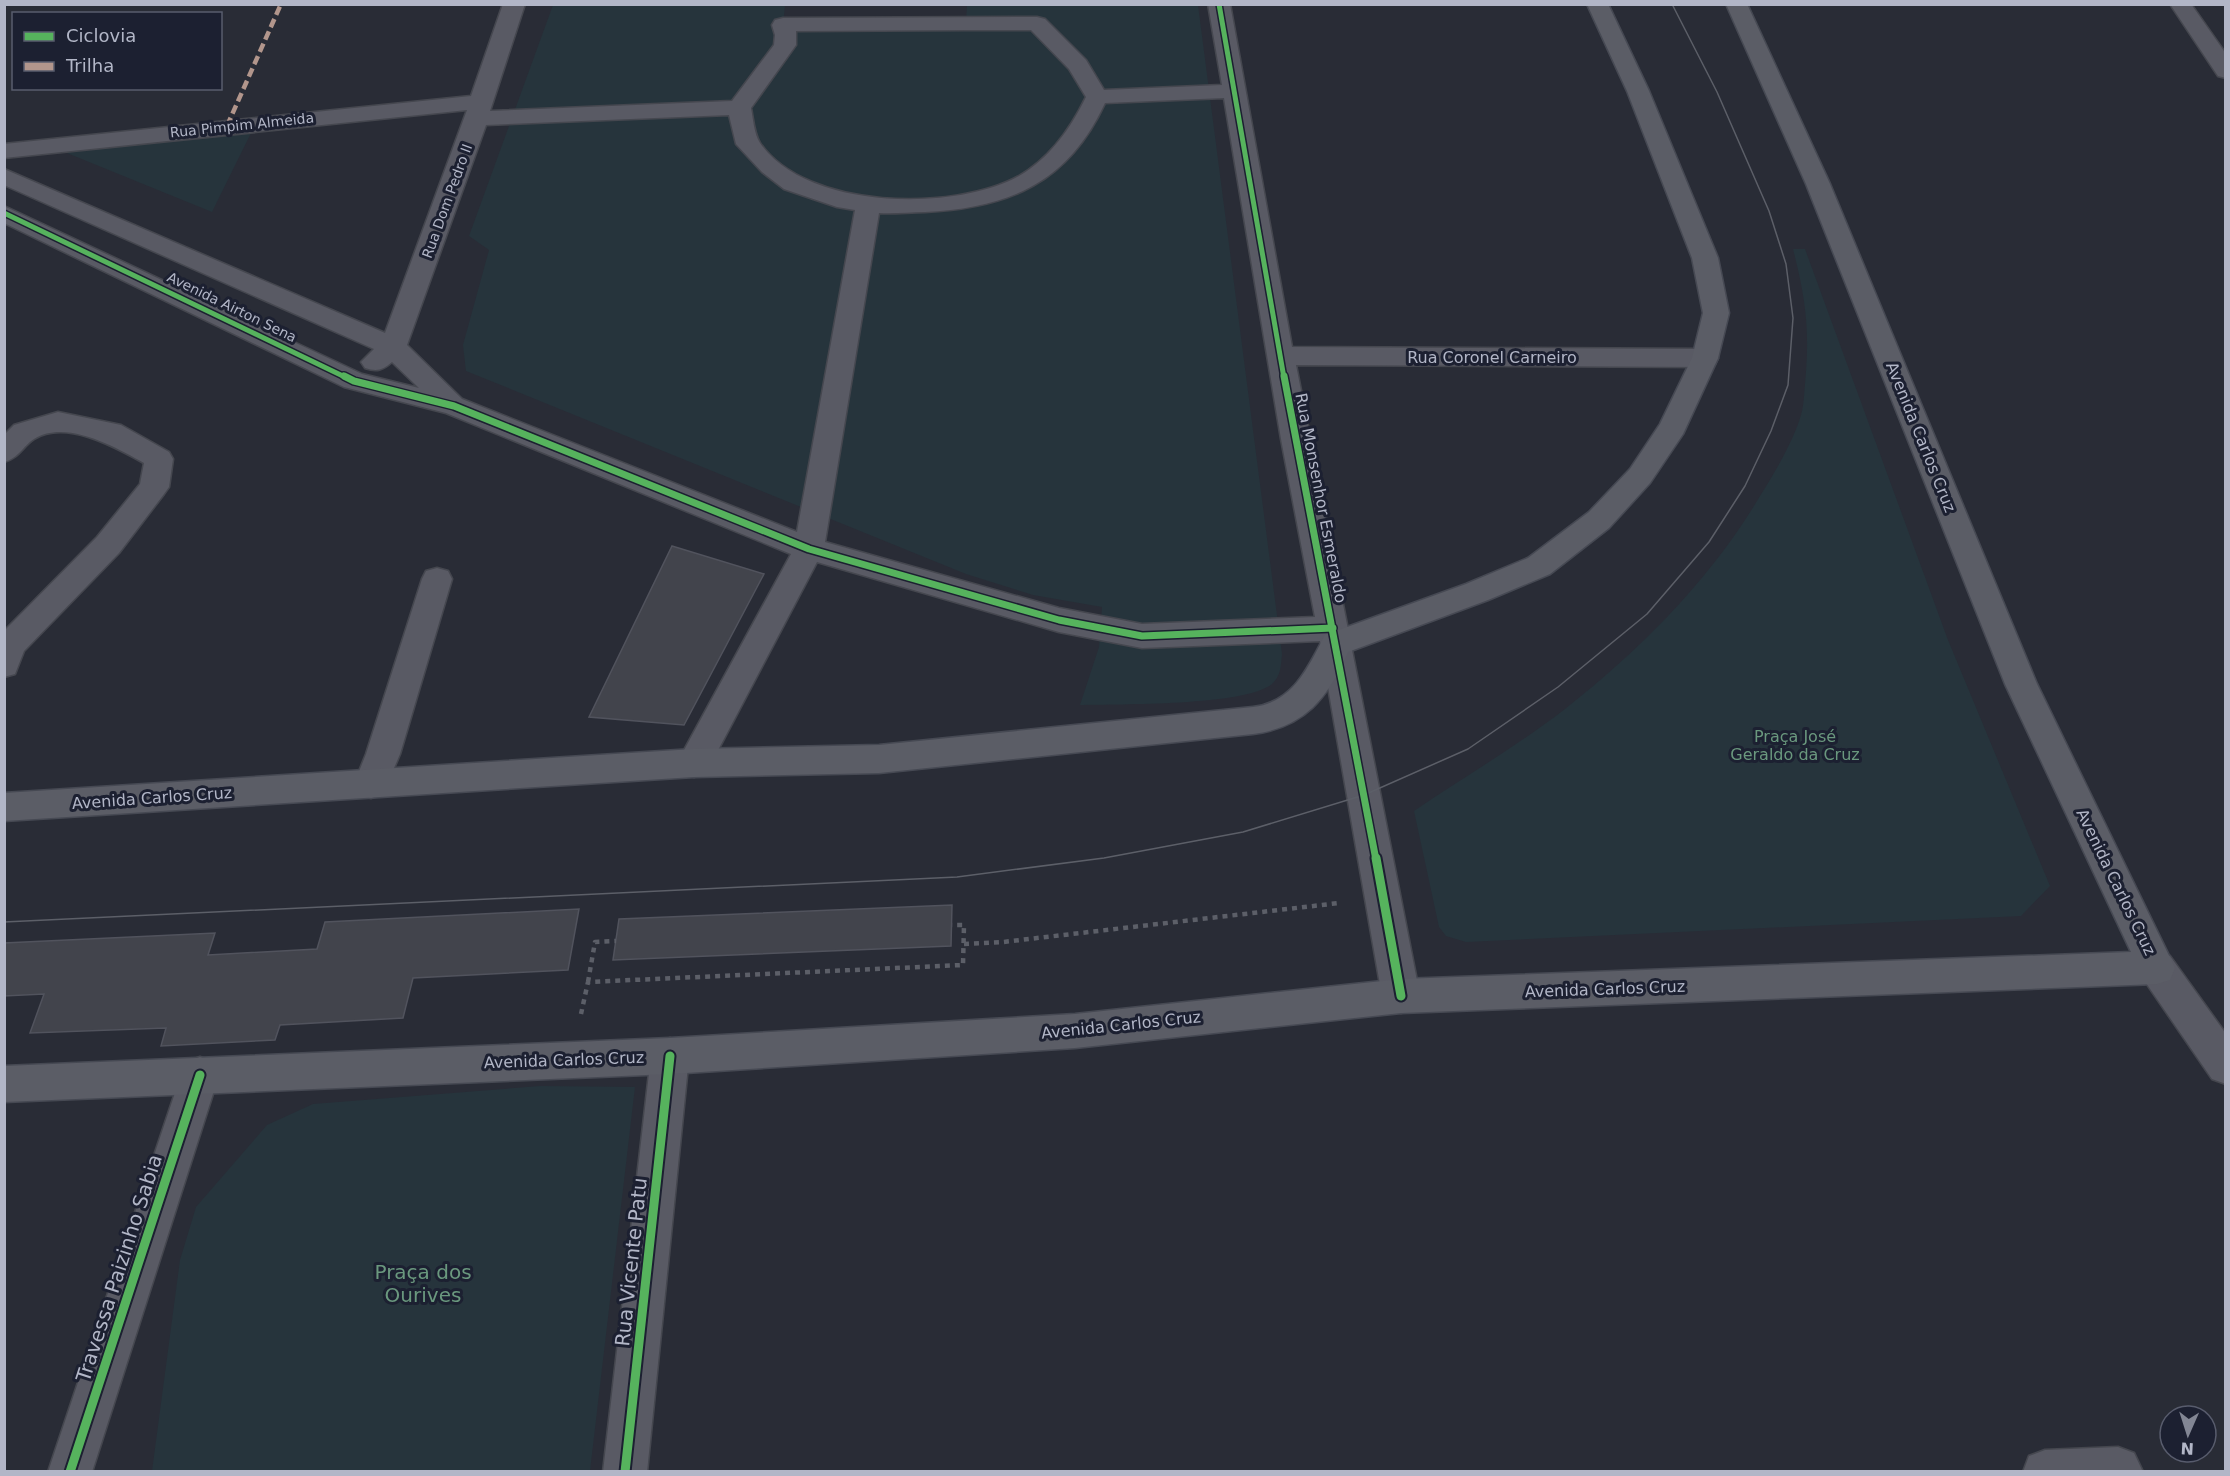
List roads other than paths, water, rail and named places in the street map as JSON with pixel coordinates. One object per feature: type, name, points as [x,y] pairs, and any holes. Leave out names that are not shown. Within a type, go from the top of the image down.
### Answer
[{"type":"main road","points":[[1334,636],[1385,624],[1477,592],[1539,566],[1574,540],[1599,520],[1640,476],[1673,427],[1705,358],[1716,313],[1706,258],[1638,92],[1597,4]]},
{"type":"main road","name":"Avenida Carlos Cruz","points":[[4,1083],[670,1056],[1075,1031],[1401,996],[2157,968],[2021,684],[1822,194],[1736,4]]},
{"type":"main road","name":"Avenida Carlos Cruz","points":[[4,807],[694,763],[879,759],[1230,723],[1275,716],[1305,699],[1323,674],[1334,636]]},
{"type":"street","name":"Rua Dom Pedro II","points":[[354,381],[393,347],[514,4]]},
{"type":"street","name":"Rua Monsenhor Esmeraldo","points":[[1219,4],[1280,356],[1401,996]]},
{"type":"street","points":[[2180,4],[2226,71]]},
{"type":"street","points":[[1037,24],[1078,65],[1097,96],[1082,128],[1047,167],[1027,181],[998,193],[960,203],[868,204],[846,202],[793,184],[770,167],[748,144],[739,108],[785,45],[786,35],[783,26],[1037,24]]},
{"type":"street","points":[[1097,96],[1234,91]]},
{"type":"street","name":"Rua Pimpim Almeida","points":[[4,151],[478,110],[739,108]]},
{"type":"street","name":"Avenida Airton Sena","points":[[4,176],[393,347],[454,406]]},
{"type":"street","points":[[694,763],[809,549],[868,204]]},
{"type":"street","name":"Avenida Airton Sena","points":[[4,213],[354,381],[454,406]]},
{"type":"street","name":"Rua Coronel Carneiro","points":[[1280,356],[1705,358]]},
{"type":"street","points":[[454,406],[809,549],[1059,620],[1142,636],[1334,636]]},
{"type":"street","points":[[4,452],[24,432],[58,422],[111,432],[159,459],[154,488],[115,537],[6,651]]},
{"type":"street","points":[[371,783],[383,754],[437,579]]},
{"type":"street","points":[[2157,968],[2226,1066]]},
{"type":"street","name":"Rua Vicente Patu","points":[[625,1472],[670,1056]]},
{"type":"street","name":"Travessa Paizinho Sabia","points":[[70,1472],[200,1075]]},
{"type":"street","points":[[2045,1472],[2118,1469],[2121,1472]]},
{"type":"tram line","points":[[4,922],[957,877],[1104,858],[1243,832],[1364,795],[1468,749],[1558,687],[1647,614],[1709,542],[1745,486],[1771,431],[1788,385],[1793,318],[1786,264],[1769,211],[1717,92],[1672,4]]},
{"type":"park label","name":"Praça José Geraldo da Cruz","points":[[1795,745]]},
{"type":"park label","name":"Praça dos Ourives","points":[[423,1284]]}]
